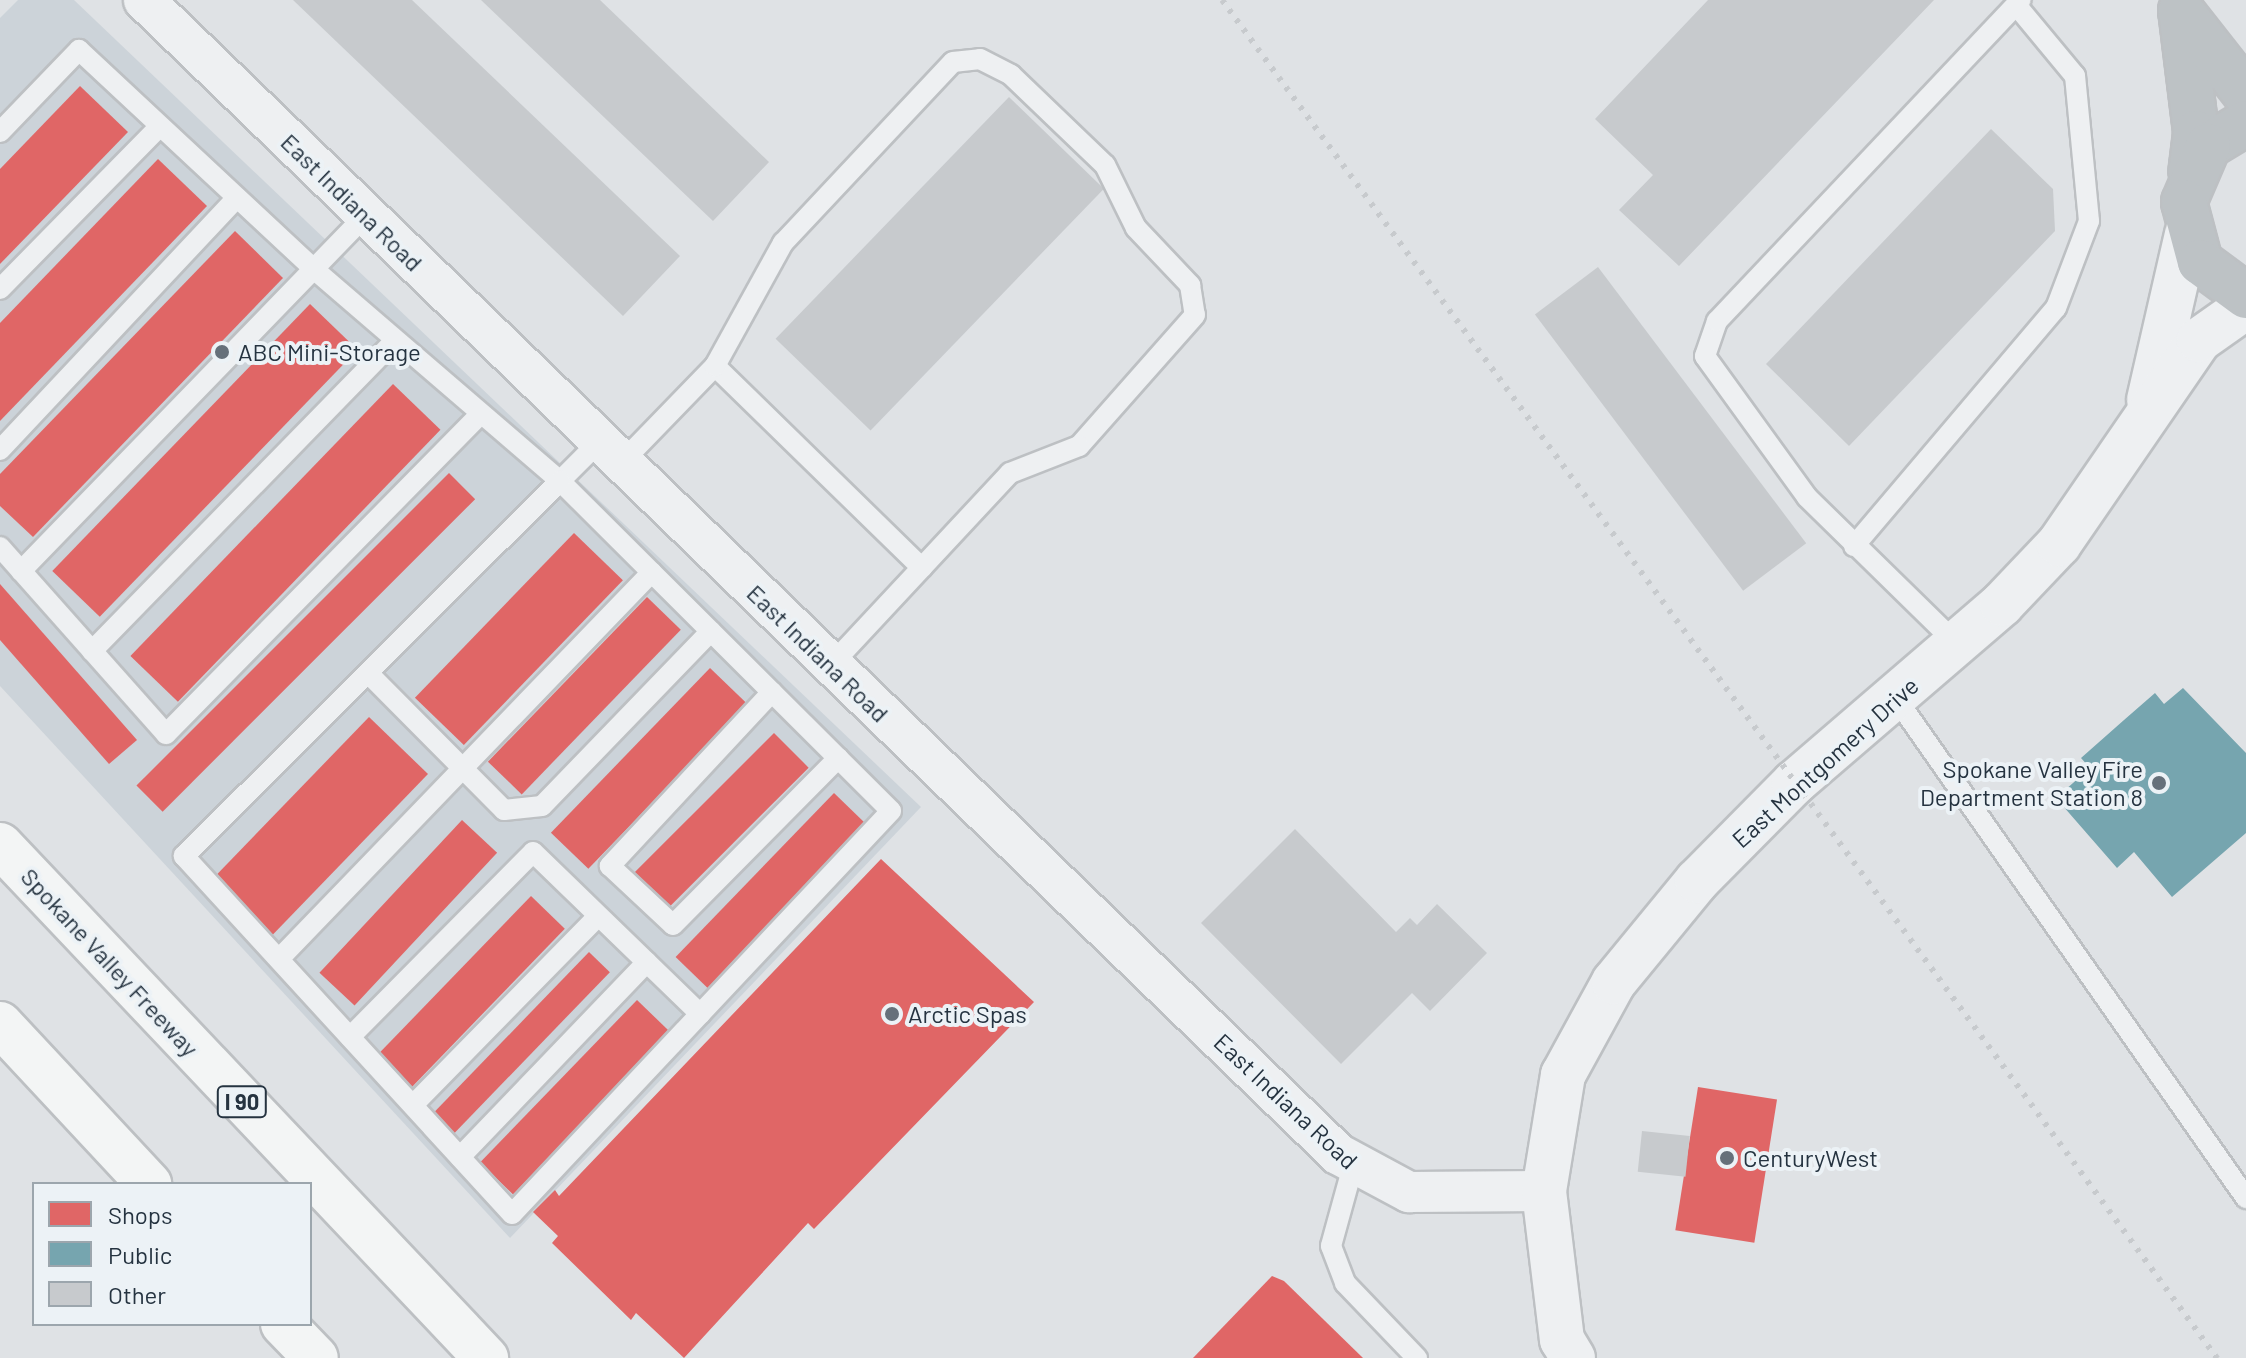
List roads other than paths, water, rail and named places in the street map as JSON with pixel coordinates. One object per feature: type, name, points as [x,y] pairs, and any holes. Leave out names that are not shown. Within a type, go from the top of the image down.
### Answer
[{"type":"highway","name":"Spokane Valley Freeway","points":[[0,845],[486,1358]]},
{"type":"highway","points":[[0,1024],[147,1182]]},
{"type":"highway","points":[[285,1326],[316,1358]]},
{"type":"main road","points":[[2179,5],[2246,94]]},
{"type":"main road","points":[[2179,5],[2196,133],[2187,234],[2200,262],[2246,296]]},
{"type":"main road","points":[[2191,172],[2208,146],[2246,123]]},
{"type":"street","name":"East Indiana Road","points":[[144,0],[1353,1166],[1422,1193],[1544,1191]]},
{"type":"street","name":"East Montgomery Drive","points":[[2148,411],[2187,234]]},
{"type":"street","name":"East Montgomery Drive","points":[[1573,1358],[1562,1340],[1544,1191],[1563,1075],[1614,982],[1697,881],[1895,697],[1957,644],[2084,518],[2148,411],[2210,328],[2246,307]]},
{"type":"lane","points":[[1854,546],[2056,308],[2089,221],[2075,76],[2018,3],[1717,321],[1705,356],[1807,497],[1854,546],[1957,644]]},
{"type":"lane","points":[[0,132],[79,50],[316,271],[560,481],[891,811],[512,1214],[184,856],[560,481],[611,452],[715,366],[783,243],[953,62],[980,59],[1011,75],[1105,165],[1136,228],[1190,285],[1195,315],[1079,446],[1010,473],[831,665]]},
{"type":"lane","points":[[0,289],[159,127]]},
{"type":"lane","points":[[0,450],[237,198]]},
{"type":"lane","points":[[21,571],[316,271],[366,215]]},
{"type":"lane","points":[[92,651],[395,340]]},
{"type":"lane","points":[[715,366],[922,568]]},
{"type":"lane","points":[[0,547],[166,734],[480,415]]},
{"type":"lane","points":[[279,959],[652,572]]},
{"type":"lane","points":[[368,673],[504,810],[542,806],[711,631]]},
{"type":"lane","points":[[772,692],[610,866],[673,925],[838,758]]},
{"type":"lane","points":[[1895,697],[2246,1198]]},
{"type":"lane","points":[[350,1037],[533,852],[700,1014]]},
{"type":"lane","points":[[413,1105],[598,916]]},
{"type":"lane","points":[[460,1157],[647,962]]},
{"type":"lane","points":[[1353,1166],[1331,1246],[1345,1283],[1417,1358]]},
{"type":"railway","points":[[1222,0],[2217,1358]]},
{"type":"place","name":"ABC Mini-Storage","points":[[222,352]]},
{"type":"place","name":"Spokane Valley Fire Department Station 8","points":[[2159,783]]},
{"type":"place","name":"Arctic Spas","points":[[892,1014]]},
{"type":"place","name":"CenturyWest","points":[[1727,1158]]}]
